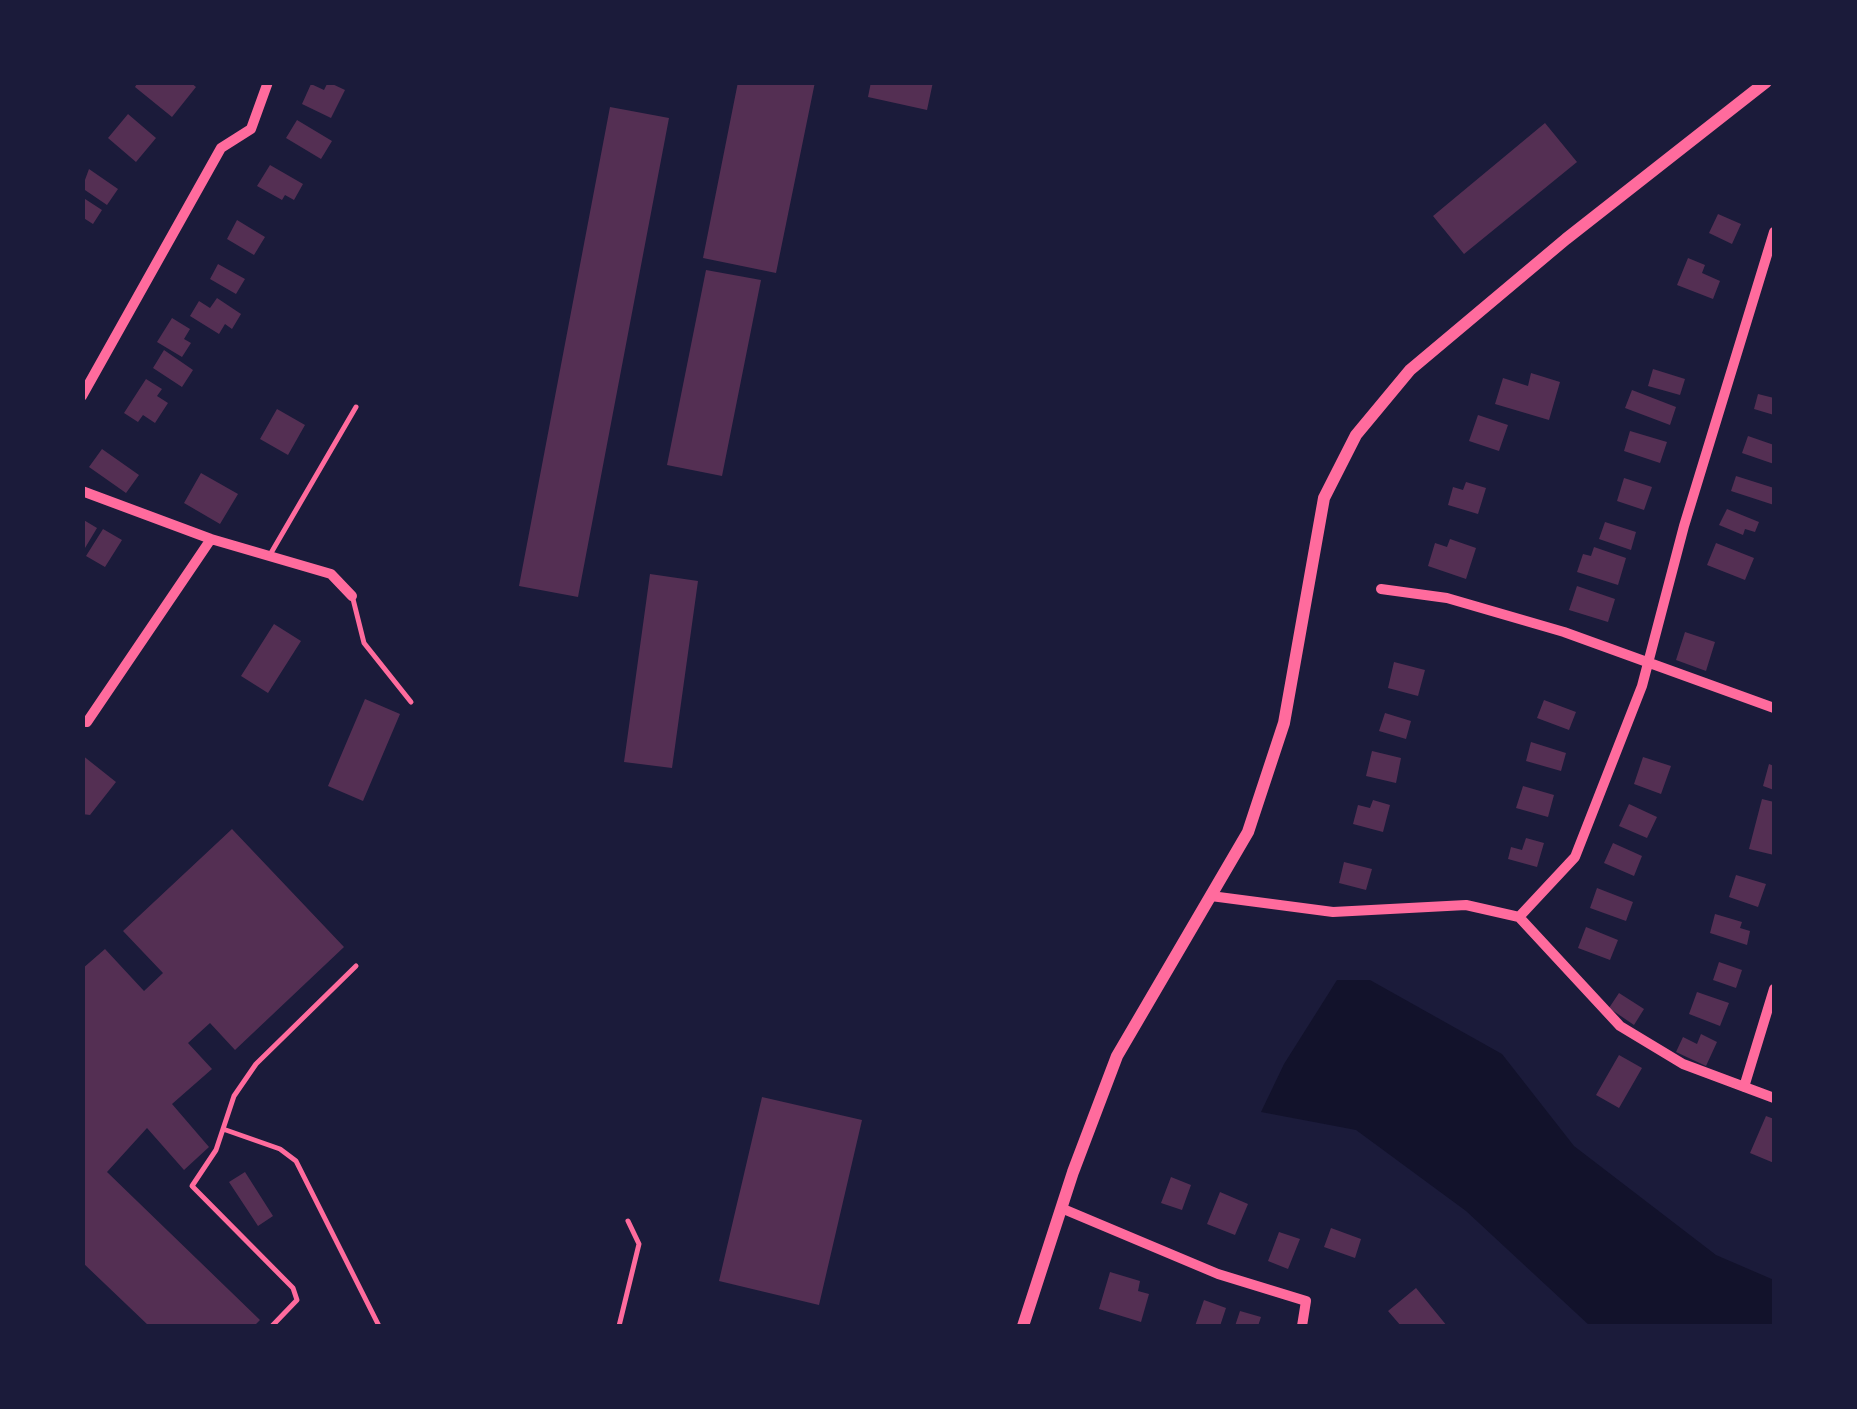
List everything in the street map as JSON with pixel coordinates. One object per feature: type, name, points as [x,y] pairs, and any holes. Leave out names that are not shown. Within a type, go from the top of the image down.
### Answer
[{"type":"street","points":[[82,396],[221,148],[251,130],[268,82]]},
{"type":"street","points":[[1024,1326],[1060,1208],[1117,1056],[1248,832],[1284,723],[1324,498],[1356,436],[1410,370],[1566,239],[1766,82]]},
{"type":"street","points":[[1519,917],[1575,857],[1647,665],[1684,526],[1774,232]]},
{"type":"street","points":[[82,491],[211,539],[331,574],[352,596]]},
{"type":"street","points":[[87,722],[211,539]]},
{"type":"street","points":[[1380,589],[1448,598],[1564,632],[1774,708]]},
{"type":"street","points":[[1211,896],[1333,912],[1466,905],[1519,917],[1620,1026],[1683,1064],[1774,1098]]},
{"type":"street","points":[[1744,1087],[1774,990]]},
{"type":"street","points":[[1060,1208],[1218,1274],[1306,1301],[1302,1326]]},
{"type":"lane","points":[[269,556],[356,407]]},
{"type":"lane","points":[[352,596],[364,642],[411,702]]},
{"type":"lane","points":[[272,1326],[297,1300],[293,1288],[192,1186],[216,1150],[234,1096],[256,1064],[356,966]]},
{"type":"lane","points":[[223,1128],[280,1149],[296,1161],[379,1326]]},
{"type":"lane","points":[[620,1326],[639,1244],[628,1222]]},
{"type":"shaded area","points":[[1337,980],[1370,980],[1502,1054],[1574,1146],[1716,1255],[1774,1280],[1774,1326],[1590,1326],[1466,1211],[1356,1130],[1261,1112],[1284,1064]]},
{"type":"building","points":[[138,82],[190,82],[196,87],[172,117],[135,87]]},
{"type":"building","points":[[328,82],[345,90],[331,118],[302,104],[311,84],[324,90]]},
{"type":"building","points":[[738,82],[815,82],[776,273],[703,258]]},
{"type":"building","points":[[871,82],[933,82],[927,110],[868,97]]},
{"type":"building","points":[[610,107],[669,118],[578,597],[519,586]]},
{"type":"building","points":[[128,114],[156,138],[136,162],[108,138]]},
{"type":"building","points":[[297,120],[332,141],[321,159],[286,138]]},
{"type":"building","points":[[1545,123],[1577,162],[1464,254],[1433,216]]},
{"type":"building","points":[[270,165],[303,184],[294,200],[285,195],[282,200],[257,186]]},
{"type":"building","points":[[89,169],[118,189],[107,205],[82,188]]},
{"type":"building","points":[[82,197],[102,210],[93,224],[82,217]]},
{"type":"building","points":[[1718,214],[1741,224],[1732,244],[1709,233]]},
{"type":"building","points":[[237,220],[265,237],[254,255],[227,239]]},
{"type":"building","points":[[1688,258],[1705,265],[1702,273],[1720,281],[1713,299],[1677,285]]},
{"type":"building","points":[[218,264],[245,279],[236,294],[210,279]]},
{"type":"building","points":[[706,270],[761,280],[722,476],[667,465]]},
{"type":"building","points":[[217,298],[241,314],[232,329],[225,324],[219,334],[190,316],[199,301],[210,308]]},
{"type":"building","points":[[172,318],[190,329],[184,339],[191,343],[182,357],[157,342]]},
{"type":"building","points":[[164,350],[193,370],[182,387],[153,368]]},
{"type":"building","points":[[1653,369],[1685,379],[1680,395],[1648,386]]},
{"type":"building","points":[[1531,373],[1560,382],[1549,420],[1495,404],[1503,378],[1528,386]]},
{"type":"building","points":[[146,379],[162,389],[157,396],[168,403],[155,423],[143,415],[138,422],[124,413]]},
{"type":"building","points":[[1632,390],[1676,407],[1670,425],[1625,408]]},
{"type":"building","points":[[1758,394],[1774,398],[1774,415],[1754,409]]},
{"type":"building","points":[[277,409],[305,425],[288,455],[260,439]]},
{"type":"building","points":[[1478,415],[1508,425],[1499,451],[1469,441]]},
{"type":"building","points":[[1630,431],[1667,442],[1660,463],[1624,451]]},
{"type":"building","points":[[1748,436],[1774,445],[1774,464],[1742,453]]},
{"type":"building","points":[[102,449],[139,475],[126,493],[89,467]]},
{"type":"building","points":[[201,473],[238,494],[220,524],[184,503]]},
{"type":"building","points":[[1736,476],[1774,488],[1774,505],[1731,491]]},
{"type":"building","points":[[1624,478],[1652,487],[1644,510],[1617,501]]},
{"type":"building","points":[[1466,482],[1486,488],[1478,514],[1448,505],[1453,487],[1463,490]]},
{"type":"building","points":[[1727,509],[1759,522],[1755,532],[1745,529],[1743,535],[1719,525]]},
{"type":"building","points":[[82,519],[97,528],[82,553]]},
{"type":"building","points":[[1605,522],[1636,532],[1631,550],[1599,539]]},
{"type":"building","points":[[103,529],[122,540],[105,567],[86,556]]},
{"type":"building","points":[[1450,539],[1476,548],[1466,579],[1428,566],[1435,543],[1447,547]]},
{"type":"building","points":[[1716,543],[1754,558],[1745,580],[1707,565]]},
{"type":"building","points":[[1594,547],[1626,558],[1618,585],[1577,572],[1583,554],[1591,556]]},
{"type":"building","points":[[650,574],[698,581],[672,768],[624,762]]},
{"type":"building","points":[[1577,586],[1615,599],[1608,622],[1569,610]]},
{"type":"building","points":[[274,624],[301,641],[268,693],[241,676]]},
{"type":"building","points":[[1685,632],[1715,642],[1706,671],[1676,660]]},
{"type":"building","points":[[1394,662],[1425,670],[1418,696],[1388,688]]},
{"type":"building","points":[[365,699],[400,714],[363,801],[328,786]]},
{"type":"building","points":[[1544,700],[1576,712],[1569,730],[1537,718]]},
{"type":"building","points":[[1385,713],[1411,721],[1406,739],[1379,731]]},
{"type":"building","points":[[1531,742],[1566,753],[1561,771],[1526,761]]},
{"type":"building","points":[[1372,751],[1401,758],[1396,783],[1366,776]]},
{"type":"building","points":[[82,755],[116,782],[90,815],[82,814]]},
{"type":"building","points":[[1643,757],[1671,766],[1661,794],[1634,784]]},
{"type":"building","points":[[1769,764],[1774,766],[1774,790],[1763,786]]},
{"type":"building","points":[[1523,786],[1554,795],[1548,817],[1516,808]]},
{"type":"building","points":[[1762,799],[1774,802],[1774,855],[1749,849]]},
{"type":"building","points":[[1373,800],[1390,805],[1383,832],[1353,824],[1358,805],[1370,808]]},
{"type":"building","points":[[1629,804],[1657,817],[1647,838],[1619,826]]},
{"type":"building","points":[[232,829],[344,947],[235,1050],[210,1023],[188,1043],[212,1069],[172,1104],[209,1147],[184,1170],[147,1128],[107,1172],[260,1320],[254,1326],[149,1326],[82,1262],[82,969],[105,949],[144,991],[163,973],[123,931]]},
{"type":"building","points":[[1526,838],[1544,843],[1537,867],[1508,859],[1511,847],[1522,850]]},
{"type":"building","points":[[1613,843],[1642,856],[1634,876],[1604,863]]},
{"type":"building","points":[[1344,862],[1372,869],[1366,890],[1339,883]]},
{"type":"building","points":[[1736,875],[1766,884],[1758,907],[1729,897]]},
{"type":"building","points":[[1597,888],[1633,902],[1626,921],[1590,908]]},
{"type":"building","points":[[1715,914],[1742,922],[1740,928],[1750,931],[1747,945],[1710,933]]},
{"type":"building","points":[[1586,927],[1618,940],[1610,960],[1578,948]]},
{"type":"building","points":[[1719,962],[1742,970],[1736,988],[1713,980]]},
{"type":"building","points":[[1697,992],[1729,1003],[1720,1026],[1689,1014]]},
{"type":"building","points":[[1619,993],[1644,1009],[1634,1025],[1609,1008]]},
{"type":"building","points":[[1701,1034],[1717,1042],[1706,1066],[1676,1052],[1683,1037],[1697,1044]]},
{"type":"building","points":[[1619,1055],[1642,1068],[1619,1108],[1596,1095]]},
{"type":"building","points":[[762,1097],[862,1120],[819,1305],[719,1281]]},
{"type":"building","points":[[1766,1116],[1774,1119],[1774,1163],[1750,1153]]},
{"type":"building","points":[[245,1172],[273,1216],[258,1226],[229,1182]]},
{"type":"building","points":[[1171,1177],[1191,1185],[1182,1210],[1161,1203]]},
{"type":"building","points":[[1220,1192],[1248,1204],[1235,1235],[1207,1224]]},
{"type":"building","points":[[1331,1228],[1361,1239],[1355,1258],[1324,1247]]},
{"type":"building","points":[[1279,1232],[1300,1239],[1288,1269],[1268,1261]]},
{"type":"building","points":[[1110,1272],[1140,1281],[1138,1291],[1149,1294],[1141,1322],[1099,1309]]},
{"type":"building","points":[[1416,1288],[1447,1326],[1401,1326],[1388,1311]]},
{"type":"building","points":[[1204,1300],[1226,1308],[1220,1326],[1195,1326]]},
{"type":"building","points":[[1240,1311],[1261,1317],[1258,1326],[1235,1326]]}]
